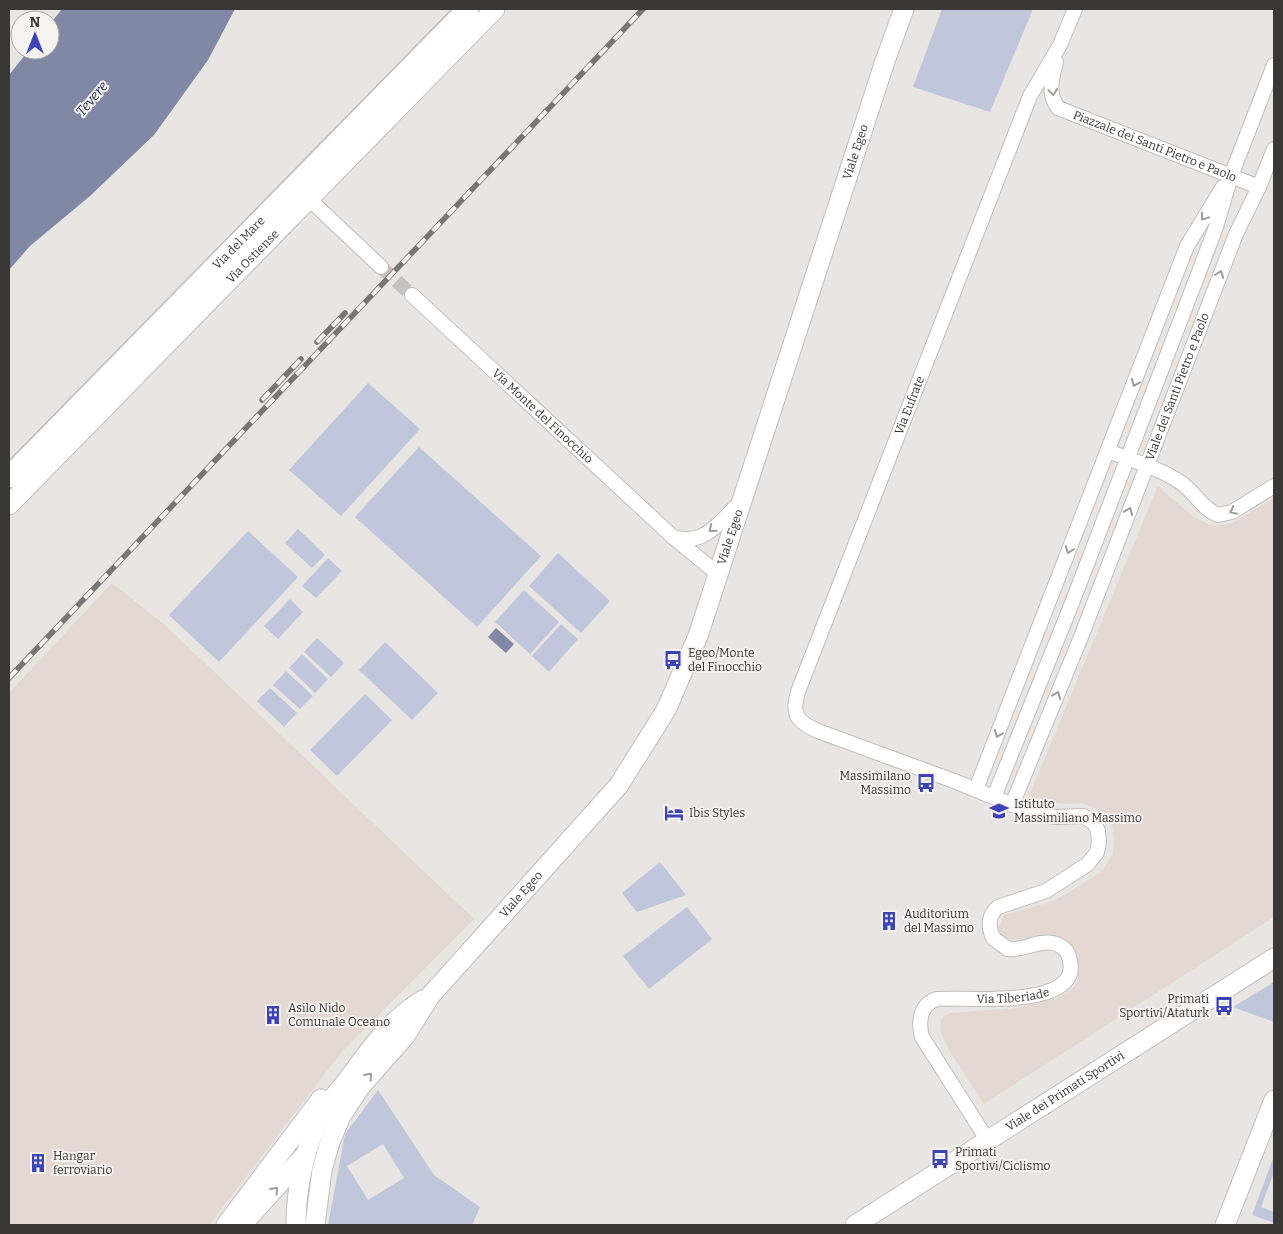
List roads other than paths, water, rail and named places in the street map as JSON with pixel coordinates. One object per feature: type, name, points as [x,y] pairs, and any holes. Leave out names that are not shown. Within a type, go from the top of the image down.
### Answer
[{"type":"main road","name":"Via del Mare","points":[[9,477],[468,9]]},
{"type":"main road","name":"Via Ostiense","points":[[9,505],[495,9]]},
{"type":"main road","name":"Viale Egeo","points":[[308,1151],[341,1116],[360,1087],[405,1036],[430,996],[590,819],[626,775],[656,729],[681,678],[698,636],[884,60],[904,9]]},
{"type":"main road","name":"Viale dei Primati Sportivi","points":[[855,1225],[1274,958]]},
{"type":"main road","name":"Viale Egeo","points":[[296,1225],[297,1199],[308,1151],[321,1116],[359,1062],[402,1016],[430,996]]},
{"type":"main road","points":[[226,1225],[274,1162],[297,1128],[344,1074],[359,1062]]},
{"type":"main road","points":[[1225,1225],[1274,1100]]},
{"type":"main road","name":"Viale Egeo","points":[[315,1225],[322,1170],[330,1142],[341,1116]]},
{"type":"main road","points":[[274,1162],[294,1150],[308,1151],[322,1170]]},
{"type":"main road","points":[[242,1225],[308,1151]]},
{"type":"street","name":"Piazzale dei Santi Pietro e Paolo","points":[[1030,96],[1060,45],[1075,9]]},
{"type":"street","name":"Piazzale dei Santi Pietro e Paolo","points":[[1060,45],[1051,89],[1053,99],[1058,108],[1231,176],[1274,64]]},
{"type":"street","name":"Via Eufrate","points":[[796,714],[795,705],[799,689],[1030,96]]},
{"type":"street","points":[[976,789],[1169,291],[1194,232],[1231,176],[1259,187],[1274,149]]},
{"type":"street","name":"Viale dei Santi Pietro e Paolo","points":[[994,797],[1061,630],[1189,298],[1216,227],[1231,176]]},
{"type":"street","name":"Viale dei Santi Pietro e Paolo","points":[[1012,805],[1081,637],[1236,234],[1259,187]]},
{"type":"street","points":[[309,199],[381,267]]},
{"type":"street","name":"Viale dei Santi Pietro e Paolo","points":[[1169,291],[1208,306]]},
{"type":"street","name":"Via Monte del Finocchio","points":[[412,295],[673,537],[718,574]]},
{"type":"street","points":[[1143,362],[1181,376]]},
{"type":"street","name":"Viale dei Santi Pietro e Paolo","points":[[1108,451],[1147,467]]},
{"type":"street","points":[[1147,467],[1181,482],[1204,506],[1218,515],[1232,512],[1274,486]]},
{"type":"street","points":[[673,537],[685,540],[701,538],[742,500]]},
{"type":"street","points":[[1077,530],[1116,545]]},
{"type":"street","points":[[1041,622],[1081,637]]},
{"type":"street","name":"Via Tiberiade","points":[[796,714],[802,722],[818,731],[976,789],[1012,805],[1050,817],[1083,816],[1096,825],[1099,842],[1094,857],[1078,872],[1046,891],[1003,905],[995,910],[989,922],[992,938],[1008,949],[1047,942],[1062,947],[1068,952],[1071,965],[1069,975],[1064,982],[1046,992],[1015,998],[992,1000],[937,999],[927,1004],[922,1012],[920,1026],[924,1041],[988,1141]]},
{"type":"street","points":[[1006,714],[1043,729]]},
{"type":"water","name":"Tevere","points":[[62,9],[235,9],[208,60],[154,135],[90,196],[30,246],[9,270],[9,75],[21,60],[60,60],[60,12]]},
{"type":"water","points":[[496,628],[514,644],[506,653],[488,637]]},
{"type":"tunnel","points":[[381,267],[412,295]]},
{"type":"railway","points":[[9,678],[643,9]]},
{"type":"railway","points":[[317,342],[345,313]]},
{"type":"railway","points":[[262,400],[301,359]]},
{"type":"place","name":"Egeo/Monte del Finocchio","points":[[673,660]]},
{"type":"place","name":"Massimilano Massimo","points":[[926,783]]},
{"type":"place","name":"Istituto Massimiliano Massimo","points":[[999,811]]},
{"type":"place","name":"Ibis Styles","points":[[674,813]]},
{"type":"place","name":"Auditorium del Massimo","points":[[889,921]]},
{"type":"place","name":"Primati Sportivi/Ataturk","points":[[1224,1006]]},
{"type":"place","name":"Asilo Nido Comunale Oceano","points":[[273,1015]]},
{"type":"place","name":"Primati Sportivi/Ciclismo","points":[[940,1159]]},
{"type":"place","name":"Hangar ferroviario","points":[[38,1163]]}]
